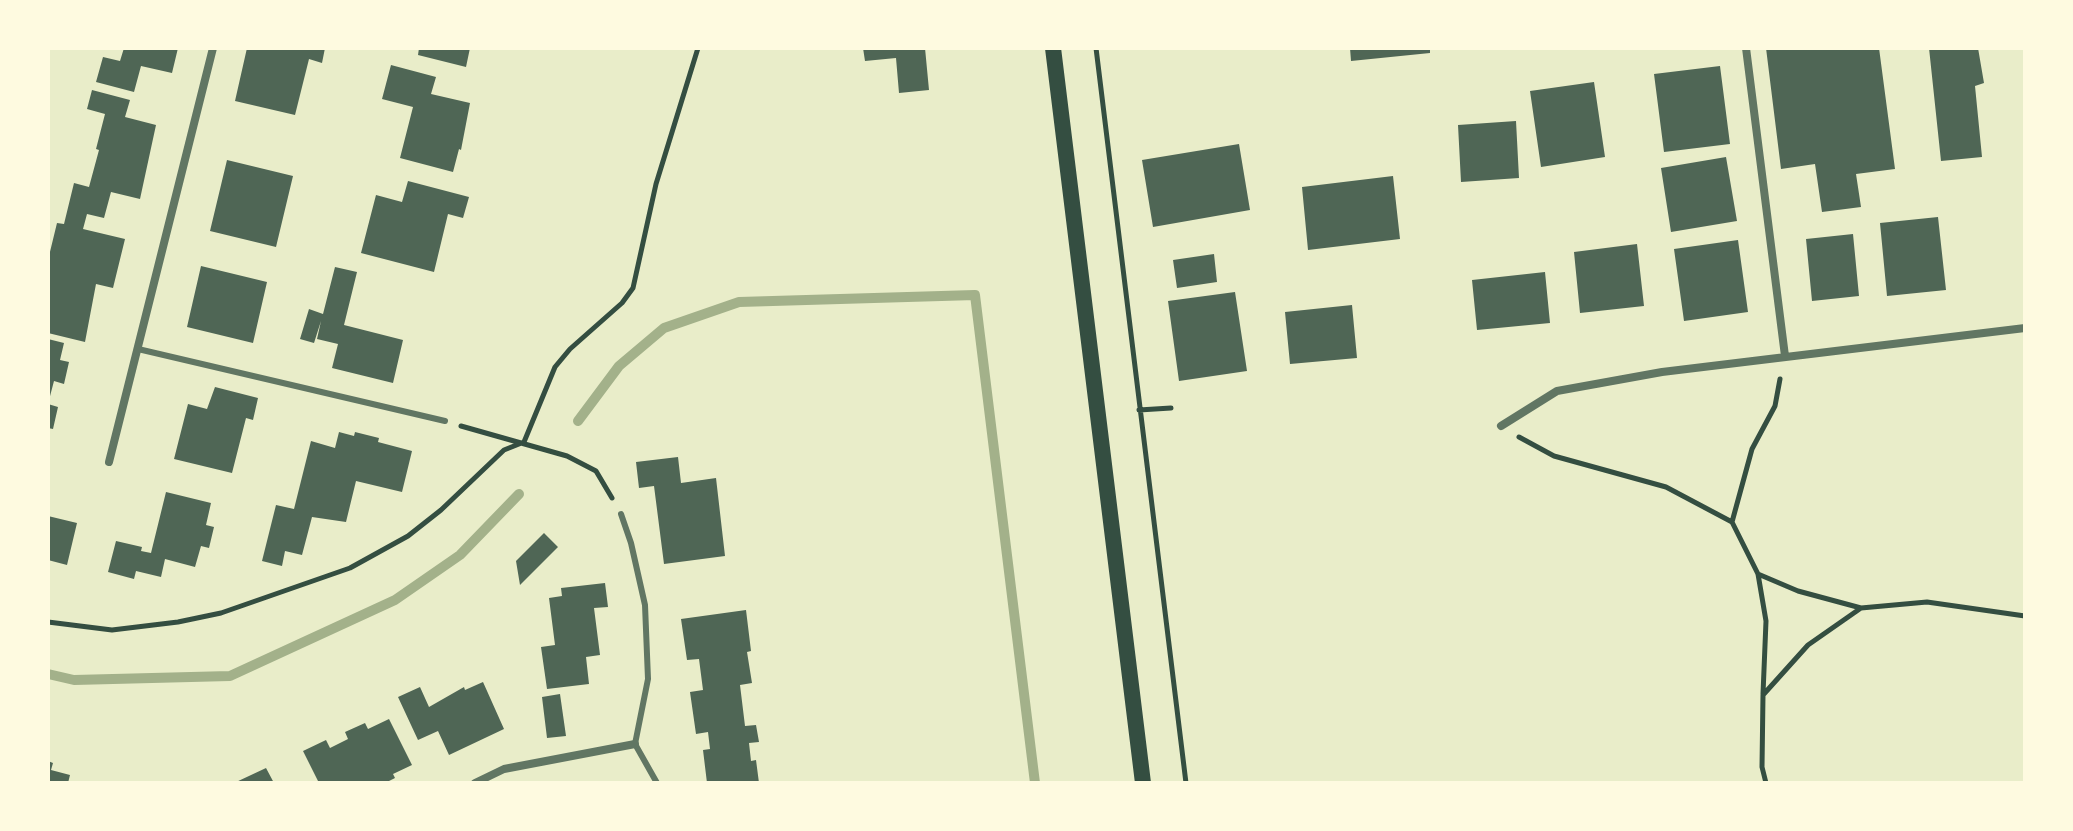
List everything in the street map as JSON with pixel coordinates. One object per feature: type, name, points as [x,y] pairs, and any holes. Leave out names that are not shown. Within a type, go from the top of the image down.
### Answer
[{"type":"main road","points":[[1053,48],[1143,783]]},
{"type":"street","points":[[109,462],[213,48]]},
{"type":"street","points":[[1746,48],[1785,356]]},
{"type":"street","points":[[1501,426],[1557,391],[1662,372],[2025,328]]},
{"type":"street","points":[[475,783],[504,769],[635,744]]},
{"type":"lane","points":[[138,349],[445,421]]},
{"type":"lane","points":[[621,514],[645,605],[648,679],[635,744],[657,783]]},
{"type":"path","points":[[48,622],[112,630],[178,622],[221,613],[350,568],[408,536],[441,510],[504,450],[524,442],[555,367],[570,349],[622,303],[633,288],[656,184],[698,48]]},
{"type":"path","points":[[1096,48],[1186,783]]},
{"type":"path","points":[[1732,522],[1752,449],[1775,406],[1785,356]]},
{"type":"path","points":[[1139,410],[1171,408]]},
{"type":"path","points":[[445,421],[567,456],[596,471],[621,514]]},
{"type":"path","points":[[1501,426],[1554,456],[1666,487],[1732,522],[1758,574],[1766,621],[1762,767],[1766,783]]},
{"type":"path","points":[[1758,574],[1798,591],[1861,608],[1927,602],[2025,616]]},
{"type":"path","points":[[1763,695],[1808,645],[1861,608]]},
{"type":"building","points":[[124,48],[178,48],[172,73],[141,66],[134,92],[96,82],[103,57],[120,61]]},
{"type":"building","points":[[247,48],[325,48],[322,63],[309,59],[295,115],[235,101]]},
{"type":"building","points":[[419,48],[470,48],[466,67],[418,55]]},
{"type":"building","points":[[863,48],[925,48],[929,90],[899,93],[896,58],[865,61]]},
{"type":"building","points":[[1350,48],[1430,48],[1430,53],[1351,61]]},
{"type":"building","points":[[1766,48],[1879,48],[1895,169],[1856,174],[1861,207],[1822,212],[1815,164],[1781,169]]},
{"type":"building","points":[[1929,48],[1978,48],[1984,83],[1975,86],[1982,157],[1941,161]]},
{"type":"building","points":[[391,65],[436,77],[431,94],[470,103],[461,150],[453,172],[400,158],[413,107],[382,99]]},
{"type":"building","points":[[1720,66],[1730,144],[1664,152],[1654,74]]},
{"type":"building","points":[[1594,82],[1605,157],[1541,167],[1530,91]]},
{"type":"building","points":[[92,90],[130,100],[125,117],[156,125],[140,199],[111,192],[104,218],[87,214],[83,229],[125,239],[113,288],[96,284],[85,342],[48,333],[48,260],[57,223],[64,224],[74,183],[89,187],[99,150],[96,149],[105,114],[87,109]]},
{"type":"building","points":[[1516,121],[1519,178],[1461,182],[1458,125]]},
{"type":"building","points":[[1239,144],[1250,210],[1153,227],[1142,160]]},
{"type":"building","points":[[1726,157],[1737,221],[1671,232],[1661,168]]},
{"type":"building","points":[[227,160],[293,176],[276,247],[210,231]]},
{"type":"building","points":[[1393,176],[1400,239],[1308,250],[1302,187]]},
{"type":"building","points":[[408,181],[469,197],[463,218],[448,214],[434,272],[361,253],[376,195],[402,202]]},
{"type":"building","points":[[1938,217],[1946,290],[1887,296],[1880,223]]},
{"type":"building","points":[[1853,234],[1859,296],[1812,301],[1806,239]]},
{"type":"building","points":[[1738,240],[1748,312],[1684,321],[1674,249]]},
{"type":"building","points":[[1637,244],[1644,306],[1580,313],[1574,252]]},
{"type":"building","points":[[1214,254],[1217,282],[1177,288],[1173,260]]},
{"type":"building","points":[[201,266],[267,282],[253,343],[187,327]]},
{"type":"building","points":[[335,267],[357,272],[344,325],[403,340],[393,383],[332,368],[338,344],[317,339],[321,321],[314,343],[300,339],[309,309],[323,314]]},
{"type":"building","points":[[1545,272],[1550,323],[1477,330],[1472,280]]},
{"type":"building","points":[[1235,292],[1247,371],[1179,381],[1168,301]]},
{"type":"building","points":[[1352,305],[1357,358],[1290,364],[1285,312]]},
{"type":"building","points":[[48,339],[64,343],[60,360],[69,362],[64,384],[54,381],[49,400]]},
{"type":"building","points":[[215,387],[258,398],[253,420],[246,418],[232,473],[174,459],[188,404],[207,409]]},
{"type":"building","points":[[48,404],[58,407],[53,429],[48,428]]},
{"type":"building","points":[[339,432],[379,438],[378,442],[412,451],[402,492],[356,481],[346,522],[312,517],[302,555],[285,551],[282,566],[262,561],[276,505],[294,509],[311,441],[335,448]]},
{"type":"building","points":[[678,457],[681,483],[716,478],[725,556],[664,564],[654,486],[639,488],[636,462]]},
{"type":"building","points":[[166,492],[211,503],[206,525],[214,527],[209,548],[201,546],[195,567],[165,559],[161,577],[136,571],[134,579],[108,572],[116,541],[142,547],[141,551],[151,553]]},
{"type":"building","points":[[48,516],[77,523],[67,565],[48,560]]},
{"type":"building","points":[[544,533],[558,547],[520,585],[516,561]]},
{"type":"building","points":[[605,583],[608,607],[594,608],[600,655],[586,657],[589,684],[547,689],[541,647],[555,645],[549,598],[562,596],[561,588]]},
{"type":"building","points":[[746,610],[751,651],[747,652],[752,683],[740,685],[745,726],[756,725],[759,742],[749,743],[751,761],[756,760],[759,783],[707,783],[703,750],[710,749],[708,732],[696,734],[690,692],[703,690],[699,659],[687,660],[681,619]]},
{"type":"building","points":[[483,682],[504,729],[449,755],[438,731],[418,740],[398,697],[420,687],[429,707],[464,687],[465,690]]},
{"type":"building","points":[[560,694],[566,736],[547,738],[542,697]]},
{"type":"building","points":[[389,719],[412,765],[393,774],[395,778],[385,783],[319,783],[303,751],[326,740],[330,748],[348,739],[345,732],[365,723],[368,729]]},
{"type":"building","points":[[48,761],[53,763],[51,770],[70,775],[68,783],[48,783]]},
{"type":"building","points":[[266,768],[274,783],[234,783]]},
{"type":"waterway","points":[[578,421],[619,366],[664,328],[739,302],[975,295],[1035,783]]},
{"type":"waterway","points":[[48,674],[74,680],[230,676],[395,600],[460,555],[519,494]]}]
